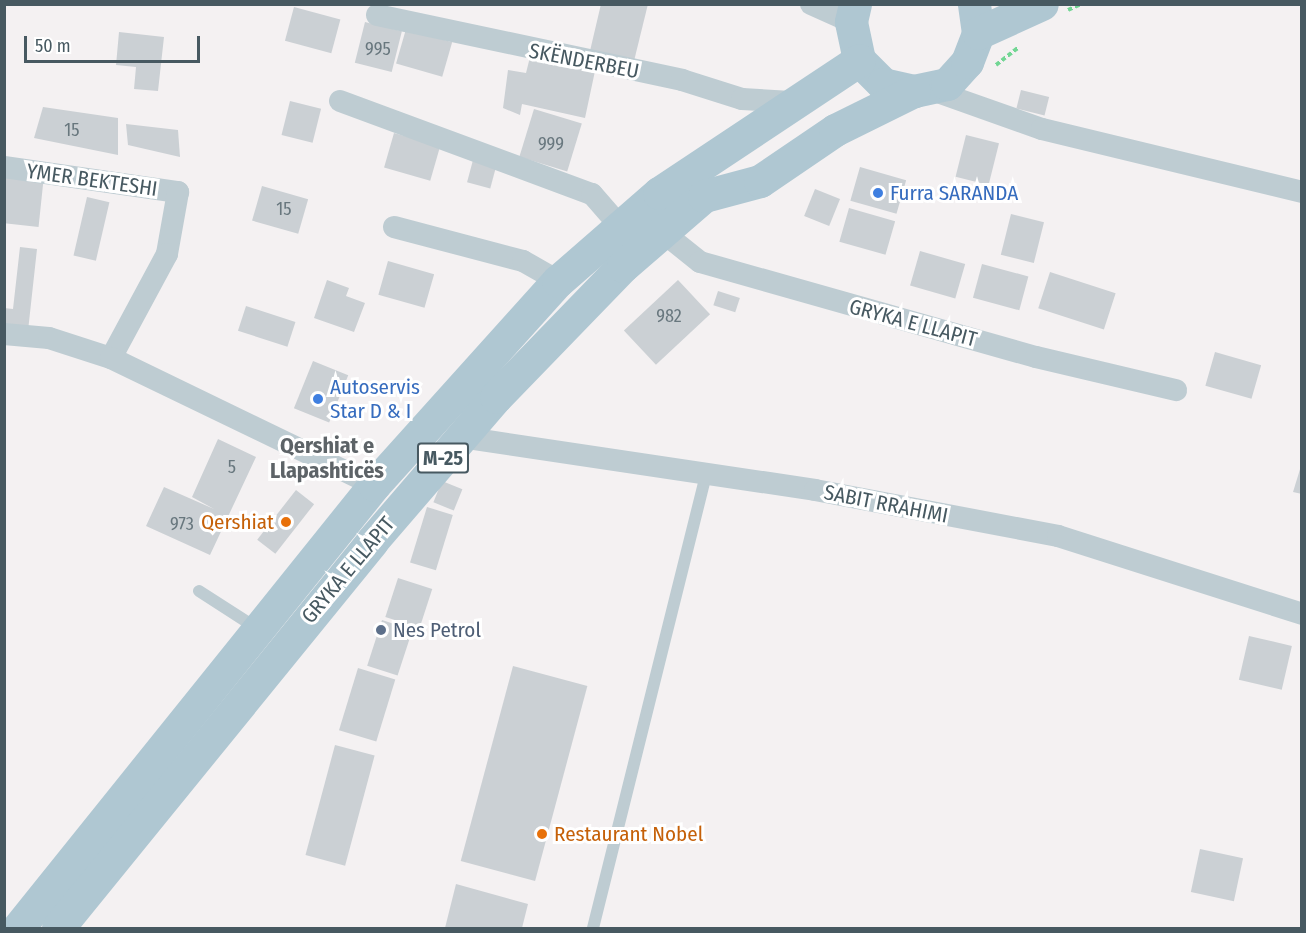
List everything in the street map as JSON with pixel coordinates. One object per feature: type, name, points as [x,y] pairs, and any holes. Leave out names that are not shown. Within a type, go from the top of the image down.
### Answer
[{"type":"main road","points":[[976,19],[1051,9]]},
{"type":"main road","points":[[853,13],[859,60],[883,84],[922,90]]},
{"type":"main road","name":"GRYKA E LLAPIT","points":[[58,928],[268,666],[461,436],[660,230],[704,196],[760,181],[835,130],[957,74],[976,19]]},
{"type":"main road","name":"GRYKA E LLAPIT","points":[[18,928],[374,485],[558,281],[619,225],[791,102],[859,60]]},
{"type":"street","points":[[811,4],[853,13]]},
{"type":"street","name":"SKËNDERBEU","points":[[377,15],[682,80],[742,99],[791,102]]},
{"type":"street","points":[[922,90],[1042,129],[1302,192]]},
{"type":"street","points":[[340,101],[592,194],[619,225]]},
{"type":"street","name":"YMER BEKTESHI","points":[[4,167],[178,192],[167,254],[111,358]]},
{"type":"street","points":[[394,227],[522,261],[558,281]]},
{"type":"street","name":"GRYKA E LLAPIT","points":[[660,230],[700,262],[1036,357],[1176,390]]},
{"type":"street","points":[[4,334],[49,338],[111,358],[374,485]]},
{"type":"street","name":"SABIT RRAHIMI","points":[[461,436],[1058,536],[1302,614]]},
{"type":"lane","points":[[593,928],[706,476]]},
{"type":"lane","points":[[199,591],[259,630]]},
{"type":"path","points":[[1051,9],[1081,4]]},
{"type":"path","points":[[986,73],[1028,40]]},
{"type":"building","points":[[601,4],[648,4],[634,61],[590,51]]},
{"type":"building","points":[[294,7],[340,19],[331,53],[285,41]]},
{"type":"building","points":[[365,22],[402,31],[392,72],[355,63]]},
{"type":"building","points":[[406,29],[452,42],[442,77],[396,64]]},
{"type":"building","points":[[119,32],[164,37],[158,91],[134,89],[136,67],[116,65]]},
{"type":"building","points":[[530,57],[595,71],[585,118],[522,104],[520,115],[503,108],[508,70],[526,73]]},
{"type":"building","points":[[1021,90],[1049,97],[1045,115],[1016,108]]},
{"type":"building","points":[[290,101],[321,109],[313,143],[282,135]]},
{"type":"building","points":[[43,107],[118,118],[118,155],[34,138]]},
{"type":"building","points":[[534,109],[582,124],[567,171],[519,157]]},
{"type":"building","points":[[126,124],[178,130],[180,157],[128,145]]},
{"type":"building","points":[[394,133],[440,146],[430,181],[384,168]]},
{"type":"building","points":[[966,135],[999,143],[989,185],[956,177]]},
{"type":"building","points":[[473,160],[496,166],[490,188],[467,182]]},
{"type":"building","points":[[860,167],[906,180],[896,214],[850,201]]},
{"type":"building","points":[[4,173],[44,177],[39,227],[4,223]]},
{"type":"building","points":[[262,186],[308,199],[298,234],[252,221]]},
{"type":"building","points":[[815,189],[840,199],[829,226],[804,216]]},
{"type":"building","points":[[87,197],[109,202],[96,261],[74,255]]},
{"type":"building","points":[[849,208],[895,221],[885,255],[839,242]]},
{"type":"building","points":[[1011,214],[1044,222],[1034,263],[1001,255]]},
{"type":"building","points":[[20,247],[37,249],[28,331],[4,328],[4,308],[13,309]]},
{"type":"building","points":[[920,251],[965,264],[955,299],[910,286]]},
{"type":"building","points":[[388,261],[434,274],[424,308],[378,295]]},
{"type":"building","points":[[982,264],[1028,276],[1019,310],[973,298]]},
{"type":"building","points":[[1050,272],[1116,293],[1104,329],[1038,308]]},
{"type":"building","points":[[327,280],[349,288],[346,296],[365,303],[354,332],[314,318]]},
{"type":"building","points":[[678,280],[710,314],[656,365],[624,330]]},
{"type":"building","points":[[718,291],[740,298],[735,312],[713,305]]},
{"type":"building","points":[[246,306],[295,322],[287,347],[238,331]]},
{"type":"building","points":[[1215,352],[1261,365],[1251,399],[1205,386]]},
{"type":"building","name":"Autoservis Star D & I","points":[[313,361],[348,375],[329,423],[294,408]]},
{"type":"building","points":[[218,439],[256,457],[210,555],[146,526],[164,487],[214,509],[192,497]]},
{"type":"building","points":[[1302,466],[1302,494],[1293,492]]},
{"type":"building","points":[[442,481],[462,489],[454,511],[433,502]]},
{"type":"building","points":[[296,490],[314,504],[275,554],[257,540]]},
{"type":"building","points":[[427,507],[453,515],[436,570],[410,562]]},
{"type":"building","points":[[398,578],[432,589],[420,628],[385,617]]},
{"type":"building","points":[[382,620],[412,630],[398,676],[367,666]]},
{"type":"building","points":[[1249,636],[1292,646],[1282,690],[1239,680]]},
{"type":"building","points":[[513,666],[587,686],[535,881],[461,861]]},
{"type":"building","points":[[358,668],[395,679],[376,742],[339,730]]},
{"type":"building","points":[[335,745],[375,756],[345,866],[305,855]]},
{"type":"building","points":[[1200,849],[1243,858],[1234,901],[1191,892]]},
{"type":"building","points":[[456,884],[528,904],[522,928],[445,928]]},
{"type":"place","name":"Furra SARANDA","points":[[878,193]]},
{"type":"place","name":"Autoservis Star D & I","points":[[318,399]]},
{"type":"place","name":"Qershiat","points":[[286,522]]},
{"type":"place","name":"Nes Petrol","points":[[381,630]]},
{"type":"place","name":"Restaurant Nobel","points":[[542,834]]},
{"type":"district","name":"Qershiat e Llapashticës","points":[[327,458]]}]
